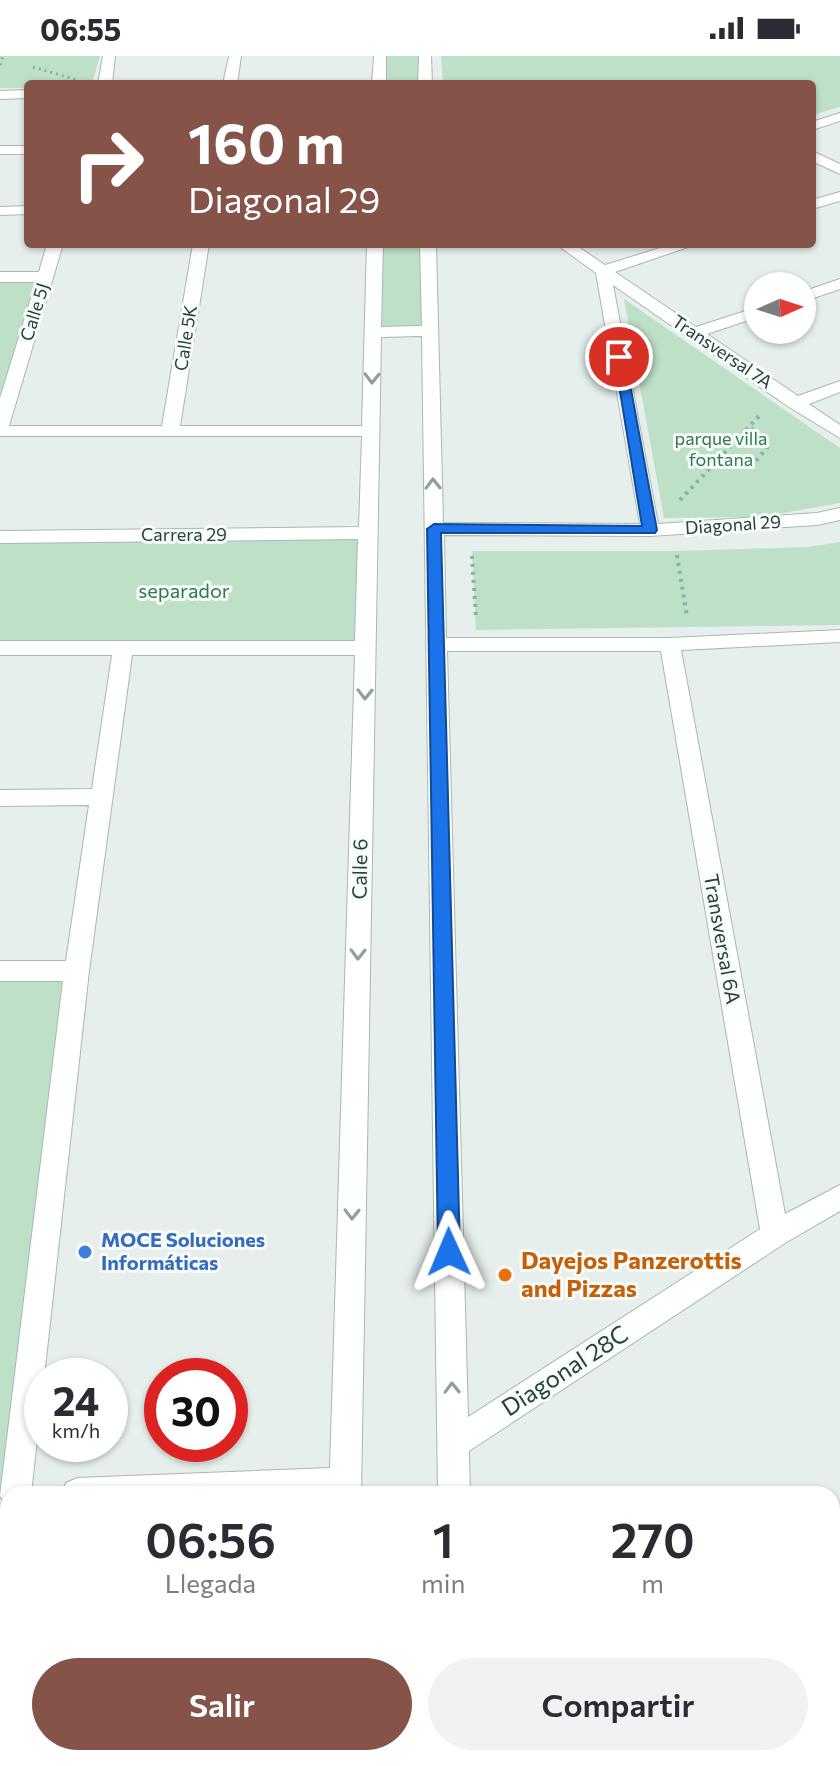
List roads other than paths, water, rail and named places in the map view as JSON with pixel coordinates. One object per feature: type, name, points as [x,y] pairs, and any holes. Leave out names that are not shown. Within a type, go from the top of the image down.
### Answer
[{"type":"street","points":[[106,80],[109,56]]},
{"type":"street","points":[[231,80],[235,56]]},
{"type":"street","points":[[379,80],[380,56]]},
{"type":"street","points":[[425,56],[425,80]]},
{"type":"street","points":[[0,95],[24,94]]},
{"type":"street","points":[[816,125],[840,117]]},
{"type":"street","points":[[0,150],[24,150]]},
{"type":"street","points":[[816,157],[840,170]]},
{"type":"street","points":[[816,204],[840,196]]},
{"type":"street","points":[[0,211],[24,210]]},
{"type":"street","name":"Calle 5J","points":[[0,429],[54,248]]},
{"type":"street","name":"Calle 5K","points":[[170,432],[200,248]]},
{"type":"street","name":"Calle 6","points":[[345,1486],[375,248]]},
{"type":"street","points":[[428,248],[454,1486]]},
{"type":"street","name":"Transversal 7A","points":[[570,248],[840,433]]},
{"type":"street","points":[[650,530],[603,271],[676,248]]},
{"type":"street","points":[[0,277],[46,277]]},
{"type":"street","points":[[816,292],[840,284]]},
{"type":"street","points":[[694,333],[744,317]]},
{"type":"street","points":[[373,332],[430,331]]},
{"type":"street","points":[[795,403],[840,386]]},
{"type":"street","points":[[0,429],[371,431]]},
{"type":"street","name":"Diagonal 29","points":[[434,529],[650,530],[817,519],[840,514]]},
{"type":"street","name":"Carrera 29","points":[[0,537],[368,533]]},
{"type":"street","points":[[437,645],[679,637],[840,636]]},
{"type":"street","name":"Transversal 6A","points":[[679,637],[775,1234]]},
{"type":"street","points":[[16,1486],[77,971],[123,647]]},
{"type":"street","points":[[0,648],[366,648]]},
{"type":"street","points":[[0,798],[101,797]]},
{"type":"street","points":[[0,971],[77,971]]},
{"type":"street","name":"Diagonal 28C","points":[[453,1444],[775,1234],[840,1197]]},
{"type":"place","name":"MOCE Soluciones Informáticas","points":[[85,1252]]},
{"type":"place","name":"Dayejos Panzerottis and Pizzas","points":[[505,1275]]},
{"type":"park label","name":"parque villa fontana","points":[[721,449]]},
{"type":"park label","name":"separador","points":[[184,591]]}]
